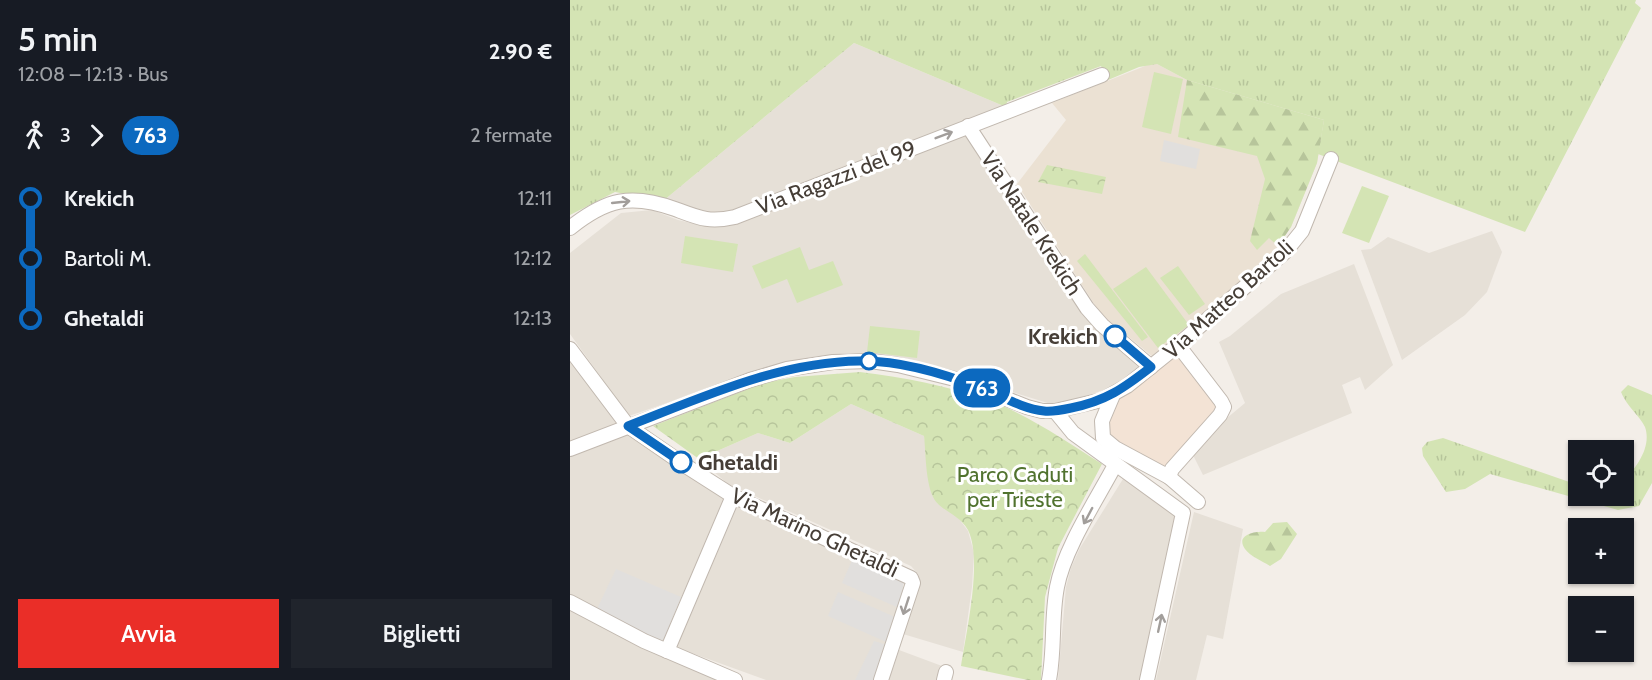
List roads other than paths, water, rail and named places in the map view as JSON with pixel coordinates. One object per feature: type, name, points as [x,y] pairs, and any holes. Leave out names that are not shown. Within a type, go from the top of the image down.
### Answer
[{"type":"street","name":"Via Ragazzi del 99","points":[[570,228],[601,206],[625,201],[660,205],[708,220],[735,217],[1102,75]]},
{"type":"street","name":"Via Natale Krekich","points":[[968,126],[1087,308],[1151,367]]},
{"type":"street","name":"Via Matteo Bartoli","points":[[570,449],[768,374],[804,366],[852,361],[891,363],[947,376],[1028,408],[1042,411],[1055,411],[1102,400],[1113,395],[1151,367],[1285,252],[1302,231],[1331,159]]},
{"type":"street","points":[[1169,477],[1172,469],[1220,415],[1224,407],[1178,345]]},
{"type":"street","name":"Via Marino Ghetaldi","points":[[570,349],[628,426],[733,496],[911,578],[913,583],[881,680]]},
{"type":"street","points":[[1113,395],[1101,421],[1103,438],[1114,448],[1169,477],[1198,502]]},
{"type":"street","points":[[1055,411],[1073,433],[1183,513],[1148,680]]},
{"type":"street","points":[[1049,680],[1055,598],[1059,577],[1115,465]]},
{"type":"street","points":[[667,651],[733,496]]},
{"type":"street","points":[[570,602],[667,651],[735,680]]},
{"type":"place","name":"Krekich","points":[[1115,336]]},
{"type":"place","name":"Ghetaldi","points":[[681,462]]},
{"type":"park label","name":"Parco Caduti per Trieste","points":[[1015,486]]}]
